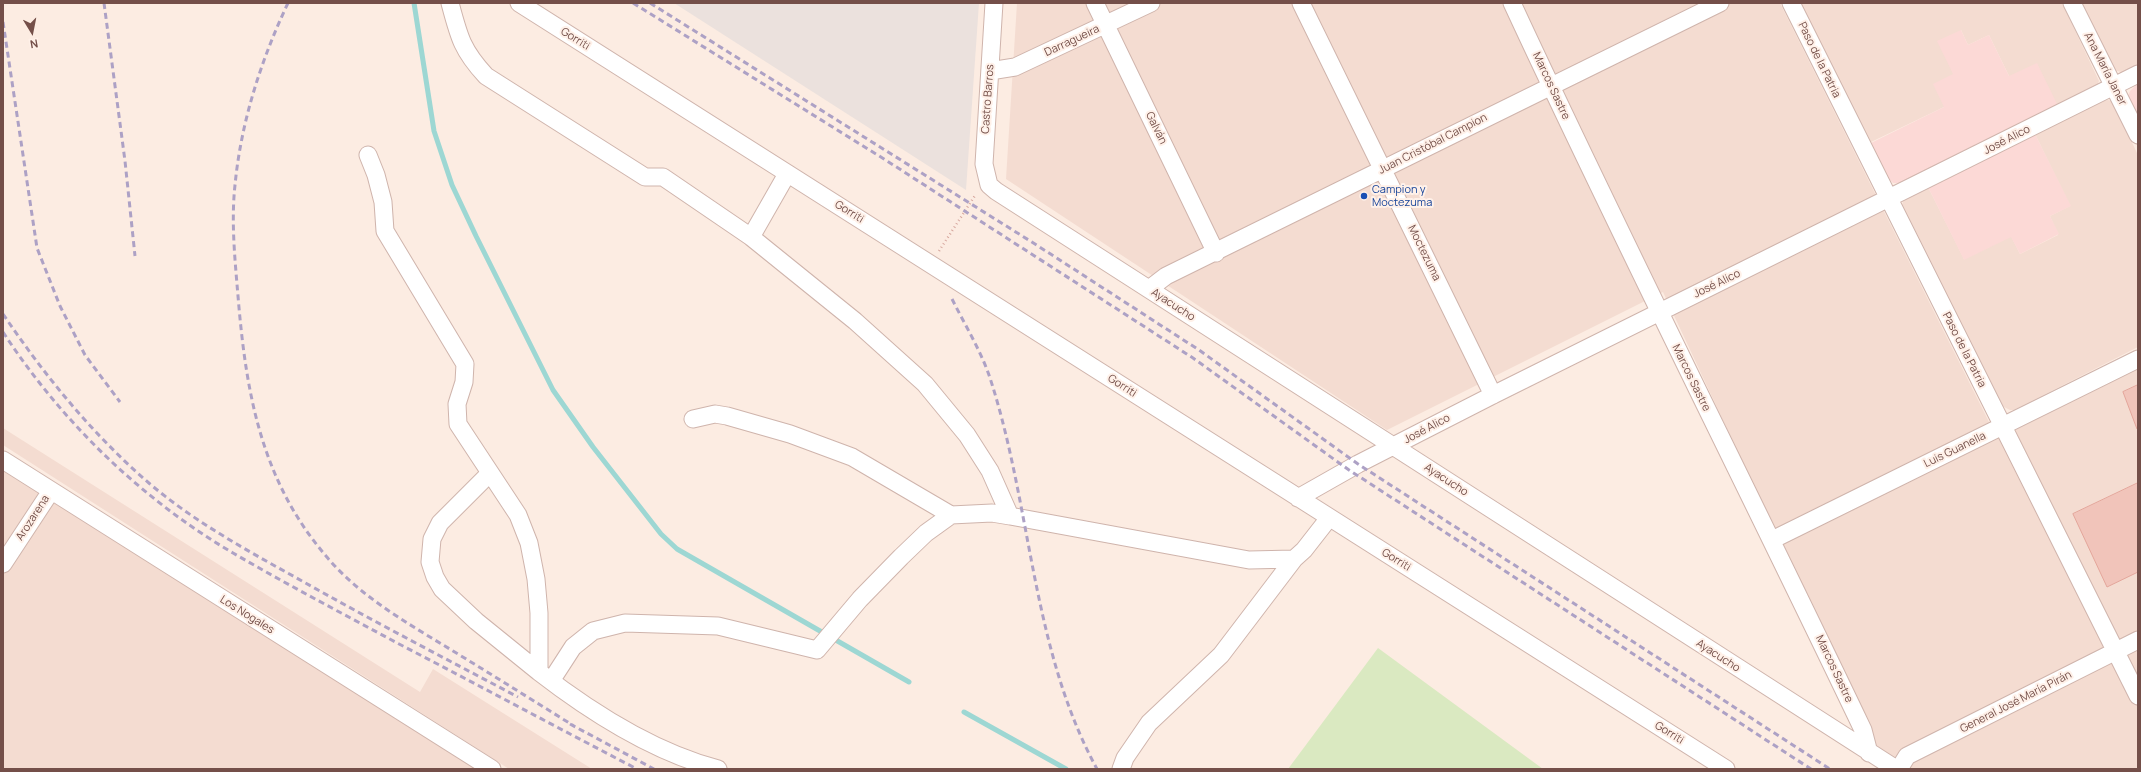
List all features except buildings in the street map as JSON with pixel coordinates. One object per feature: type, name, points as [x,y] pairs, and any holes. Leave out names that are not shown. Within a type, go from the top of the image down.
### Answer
[{"type":"street","points":[[450,3],[461,42],[471,60],[486,76],[645,178],[663,177],[751,237],[855,321],[925,384],[971,441],[990,471],[1010,516]]},
{"type":"street","name":"Gorriti","points":[[519,3],[1726,769]]},
{"type":"street","name":"Castro Barros","points":[[991,185],[984,164],[994,3]]},
{"type":"street","name":"Galván","points":[[1095,3],[1216,253]]},
{"type":"street","name":"Darragueira","points":[[990,72],[1015,67],[1151,3]]},
{"type":"street","name":"Moctezuma","points":[[1301,3],[1494,395]]},
{"type":"street","name":"Marcos Sastre","points":[[1512,3],[1659,313],[1772,540],[1863,730],[1869,752]]},
{"type":"street","name":"Juan Cristóbal Campion","points":[[1149,289],[1166,276],[1216,253],[1550,85],[1720,3]]},
{"type":"street","name":"Paso de la Patria","points":[[1791,3],[2138,696]]},
{"type":"street","name":"Ana María Janer","points":[[2072,3],[2138,135]]},
{"type":"street","name":"José Alico","points":[[1298,498],[1494,395],[2138,74]]},
{"type":"street","points":[[368,155],[376,175],[383,202],[385,231],[465,364],[464,382],[457,404],[458,424],[518,515],[529,543],[536,579],[545,677]]},
{"type":"street","points":[[751,237],[788,174]]},
{"type":"street","name":"Ayacucho","points":[[991,185],[1393,447],[1896,769]]},
{"type":"street","name":"Luis Guanella","points":[[1772,540],[2138,359]]},
{"type":"street","points":[[693,419],[715,414],[727,416],[790,434],[852,457],[951,515]]},
{"type":"street","name":"Los Nogales","points":[[3,460],[492,769]]},
{"type":"street","points":[[490,473],[440,523],[432,539],[430,562],[435,577],[442,589],[476,621],[545,677],[630,733],[687,761],[718,769]]},
{"type":"street","name":"Arozarena","points":[[3,564],[50,491]]},
{"type":"street","points":[[545,677],[573,647],[592,631],[625,623],[718,626],[817,650],[860,598],[926,533],[951,515],[992,513],[1249,560],[1294,559]]},
{"type":"street","points":[[1121,769],[1125,758],[1149,723],[1221,655],[1294,559],[1304,550],[1329,518]]},
{"type":"street","name":"General José María Pirán","points":[[1899,769],[1907,756],[2138,640]]},
{"type":"path","points":[[931,264],[991,185]]},
{"type":"shaded area","points":[[674,3],[979,3],[966,190]]},
{"type":"shaded area","points":[[1017,3],[1780,3],[1996,436],[2138,367],[2138,769],[1886,769],[1663,292],[1387,430],[1006,179]]},
{"type":"shaded area","points":[[1799,3],[2062,3],[2099,81],[2097,86],[2058,106],[2009,76],[1989,35],[1968,45],[1961,30],[1953,75],[1944,107],[1871,142]]},
{"type":"shaded area","points":[[2081,3],[2138,3],[2138,67],[2125,73],[2113,70]]},
{"type":"shaded area","points":[[1961,30],[1968,45],[1989,35],[2009,76],[2037,63],[2058,106],[1900,183],[1893,183],[1889,179],[1871,143],[1944,107],[1933,84],[1953,74],[1937,41]]},
{"type":"shaded area","points":[[2138,83],[2138,115],[2128,96],[2130,91]]},
{"type":"shaded area","points":[[2103,101],[2112,101],[2138,155],[2138,347],[2014,410],[2010,410],[2002,406],[1902,209],[1902,205],[1904,199],[1928,187],[1964,259],[2011,236],[2020,254],[2058,235],[2050,216],[2070,206],[2035,134]]},
{"type":"shaded area","points":[[2035,134],[2071,206],[2050,216],[2059,234],[2020,254],[2011,237],[1964,260],[1928,187]]},
{"type":"shaded area","points":[[3,428],[420,692],[433,669],[592,769],[509,769],[3,445]]},
{"type":"shaded area","points":[[3,469],[479,769],[3,769]]},
{"type":"green space","points":[[1378,648],[1543,769],[1288,769]]},
{"type":"waterway","points":[[414,3],[434,131],[452,185],[553,390],[593,447],[661,534],[677,549],[909,682]]},
{"type":"waterway","points":[[964,712],[1066,769]]},
{"type":"railway","points":[[104,3],[125,161],[135,256]]},
{"type":"railway","points":[[288,3],[269,47],[247,115],[238,161],[233,213],[241,332],[246,367],[252,401],[272,466],[286,497],[304,527],[339,571],[354,584],[402,620],[574,726]]},
{"type":"railway","points":[[633,3],[884,159],[1193,358],[1349,470],[1811,769]]},
{"type":"railway","points":[[650,3],[1035,244],[1199,350],[1358,464],[1830,769]]},
{"type":"railway","points":[[3,22],[37,248],[60,306],[85,355],[120,402]]},
{"type":"railway","points":[[952,299],[977,348],[990,378],[1004,427],[1034,576],[1058,675],[1075,723],[1097,769]]},
{"type":"railway","points":[[3,314],[53,382],[90,425],[129,465],[150,484],[186,512],[263,559],[329,596],[518,697]]},
{"type":"railway","points":[[3,332],[50,396],[105,456],[135,483],[199,532],[233,553],[317,600],[637,769]]},
{"type":"railway","points":[[570,724],[654,769]]},
{"type":"place","name":"Campion y Moctezuma","points":[[1364,196]]}]
